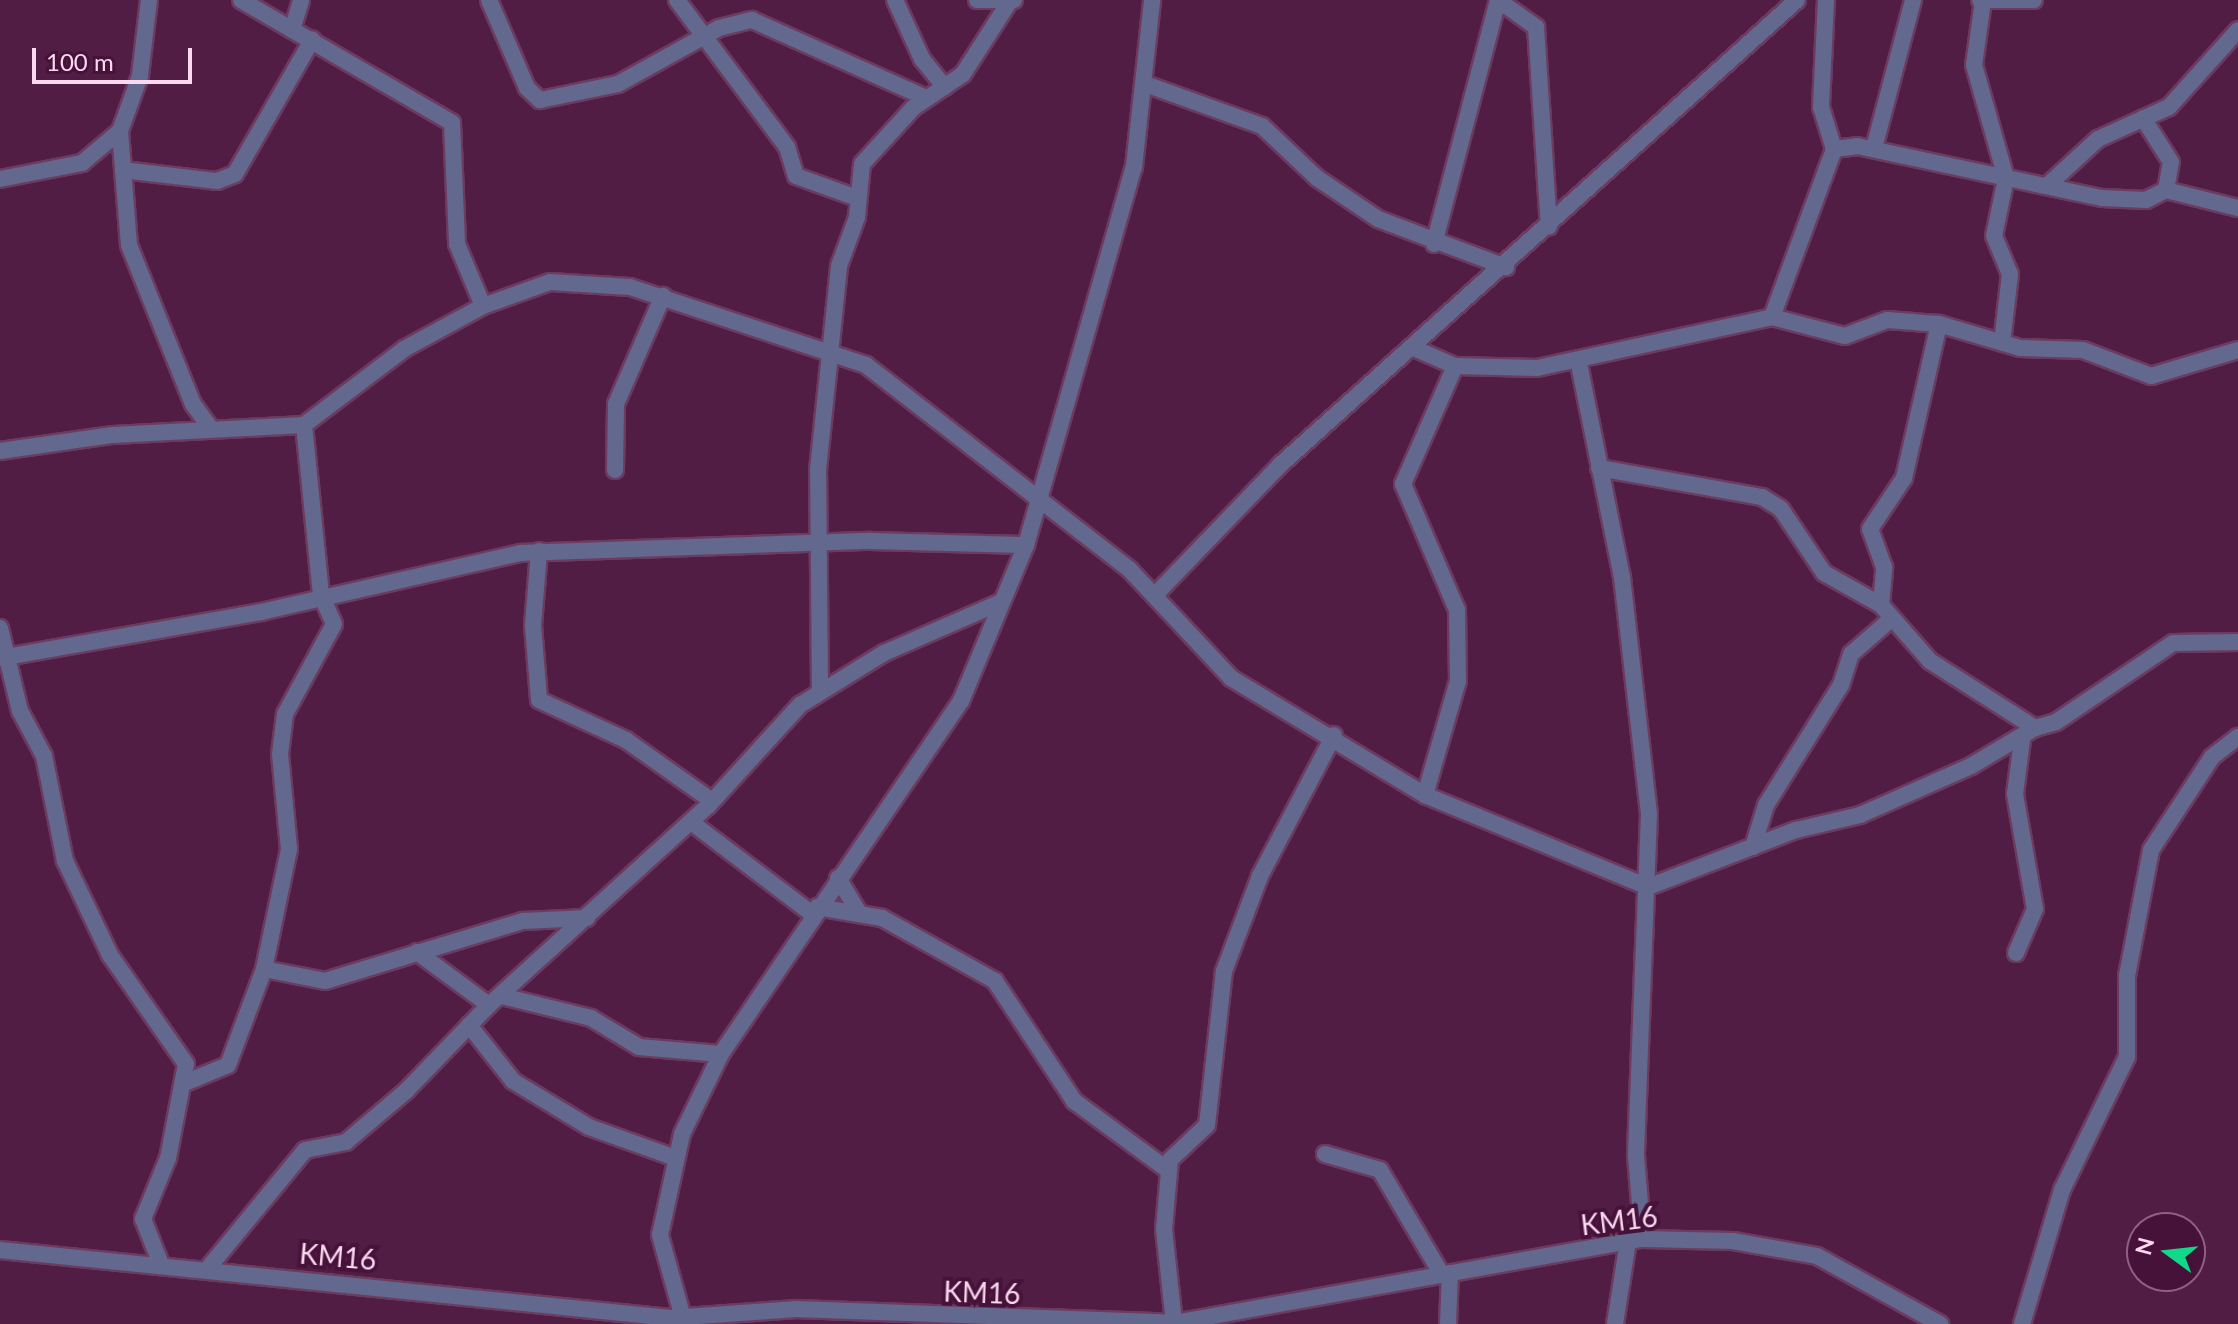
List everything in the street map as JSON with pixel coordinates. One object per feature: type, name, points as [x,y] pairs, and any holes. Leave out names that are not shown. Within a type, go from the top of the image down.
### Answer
[{"type":"street","points":[[149,0],[140,76],[120,131],[135,266],[175,343],[193,404],[210,427]]},
{"type":"street","points":[[241,0],[452,123],[457,244],[483,306]]},
{"type":"street","points":[[292,30],[301,0]]},
{"type":"street","points":[[489,0],[527,88],[540,100],[618,84],[704,36],[752,20],[926,98]]},
{"type":"street","points":[[677,0],[787,147],[796,176],[857,198]]},
{"type":"street","points":[[977,0],[1011,2]]},
{"type":"street","points":[[673,1320],[660,1235],[673,1157],[721,1054],[815,911],[961,701],[999,603],[1028,540],[1134,167],[1148,85],[1152,0]]},
{"type":"street","points":[[1434,244],[1498,0],[1536,27],[1549,227]]},
{"type":"street","points":[[1156,594],[1280,465],[1416,349],[1797,0]]},
{"type":"street","points":[[1772,317],[1834,149],[1821,107],[1826,0]]},
{"type":"street","points":[[1874,148],[1913,0]]},
{"type":"street","points":[[2002,343],[2010,274],[1994,236],[2006,178],[1974,65],[1982,1],[2034,0]]},
{"type":"street","points":[[901,1],[922,59],[945,87]]},
{"type":"street","points":[[820,691],[817,486],[839,266],[857,198],[862,164],[926,98],[963,74],[1011,2]]},
{"type":"street","points":[[2048,185],[2098,139],[2169,107],[2238,30]]},
{"type":"street","points":[[101,149],[123,164],[217,181],[235,174],[312,40]]},
{"type":"street","points":[[1148,85],[1262,126],[1317,178],[1378,219],[1434,244],[1506,267]]},
{"type":"street","points":[[2143,118],[2167,150],[2166,190]]},
{"type":"street","points":[[0,179],[75,166],[101,149],[120,131]]},
{"type":"street","points":[[1834,149],[1874,148],[2123,200],[2166,190],[2238,208]]},
{"type":"street","points":[[0,451],[210,427],[304,425],[404,349],[483,306],[550,282],[663,296],[866,365],[1067,520],[1156,594],[1221,671],[1334,735],[1425,795],[1648,887],[1753,847],[1860,815],[2022,740],[2035,728],[2056,722],[2173,643],[2238,642]]},
{"type":"street","points":[[615,470],[616,404],[663,296]]},
{"type":"street","points":[[1416,349],[1455,366],[1579,364],[1772,317],[1845,336],[1887,320],[1939,324],[2002,343],[2083,350],[2151,376],[2238,350]]},
{"type":"street","points":[[1753,847],[1766,805],[1841,685],[1851,654],[1886,613],[1884,567],[1870,529],[1904,478],[1939,324]]},
{"type":"street","points":[[1579,364],[1628,623],[1649,814],[1637,1103],[1635,1240],[1615,1324]]},
{"type":"street","points":[[1425,795],[1458,681],[1457,610],[1403,484],[1455,366]]},
{"type":"street","points":[[187,1082],[228,1065],[264,969],[289,849],[280,754],[285,714],[334,624],[321,595],[304,425]]},
{"type":"street","points":[[1599,468],[1762,497],[1781,509],[1824,573],[1886,613],[1930,661],[2035,728]]},
{"type":"street","points":[[2,658],[539,551],[605,556],[819,543],[1028,540],[1067,520]]},
{"type":"street","points":[[539,551],[533,625],[539,700],[626,740],[712,801]]},
{"type":"street","points":[[209,1267],[305,1150],[356,1136],[469,1025],[691,822],[820,691],[999,603]]},
{"type":"street","points":[[0,628],[2,658],[27,731],[44,756],[65,861],[110,955],[181,1050],[187,1082],[143,1219],[160,1262]]},
{"type":"street","points":[[1174,1323],[1164,1229],[1168,1170],[1175,1152],[1207,1125],[1217,1006],[1237,931],[1334,735]]},
{"type":"street","points":[[2022,1324],[2062,1190],[2127,1057],[2127,976],[2151,850],[2191,799],[2212,757],[2238,737]]},
{"type":"street","points":[[2016,953],[2035,909],[2015,794],[2022,740]]},
{"type":"street","points":[[691,822],[815,911],[858,911],[944,948],[995,981],[1074,1101],[1168,1170]]},
{"type":"street","points":[[838,878],[858,911]]},
{"type":"street","points":[[264,969],[312,983],[523,921],[587,918]]},
{"type":"street","points":[[417,952],[496,1000],[591,1018],[639,1047],[721,1054]]},
{"type":"street","points":[[469,1025],[513,1081],[589,1127],[673,1157]]},
{"type":"street","points":[[1325,1154],[1380,1170],[1446,1274],[1448,1324]]},
{"type":"street","name":"KM16","points":[[0,1250],[209,1267],[598,1319],[797,1316],[1174,1323],[1234,1320],[1446,1274],[1635,1240],[1791,1248],[1845,1270],[1940,1324]]}]
